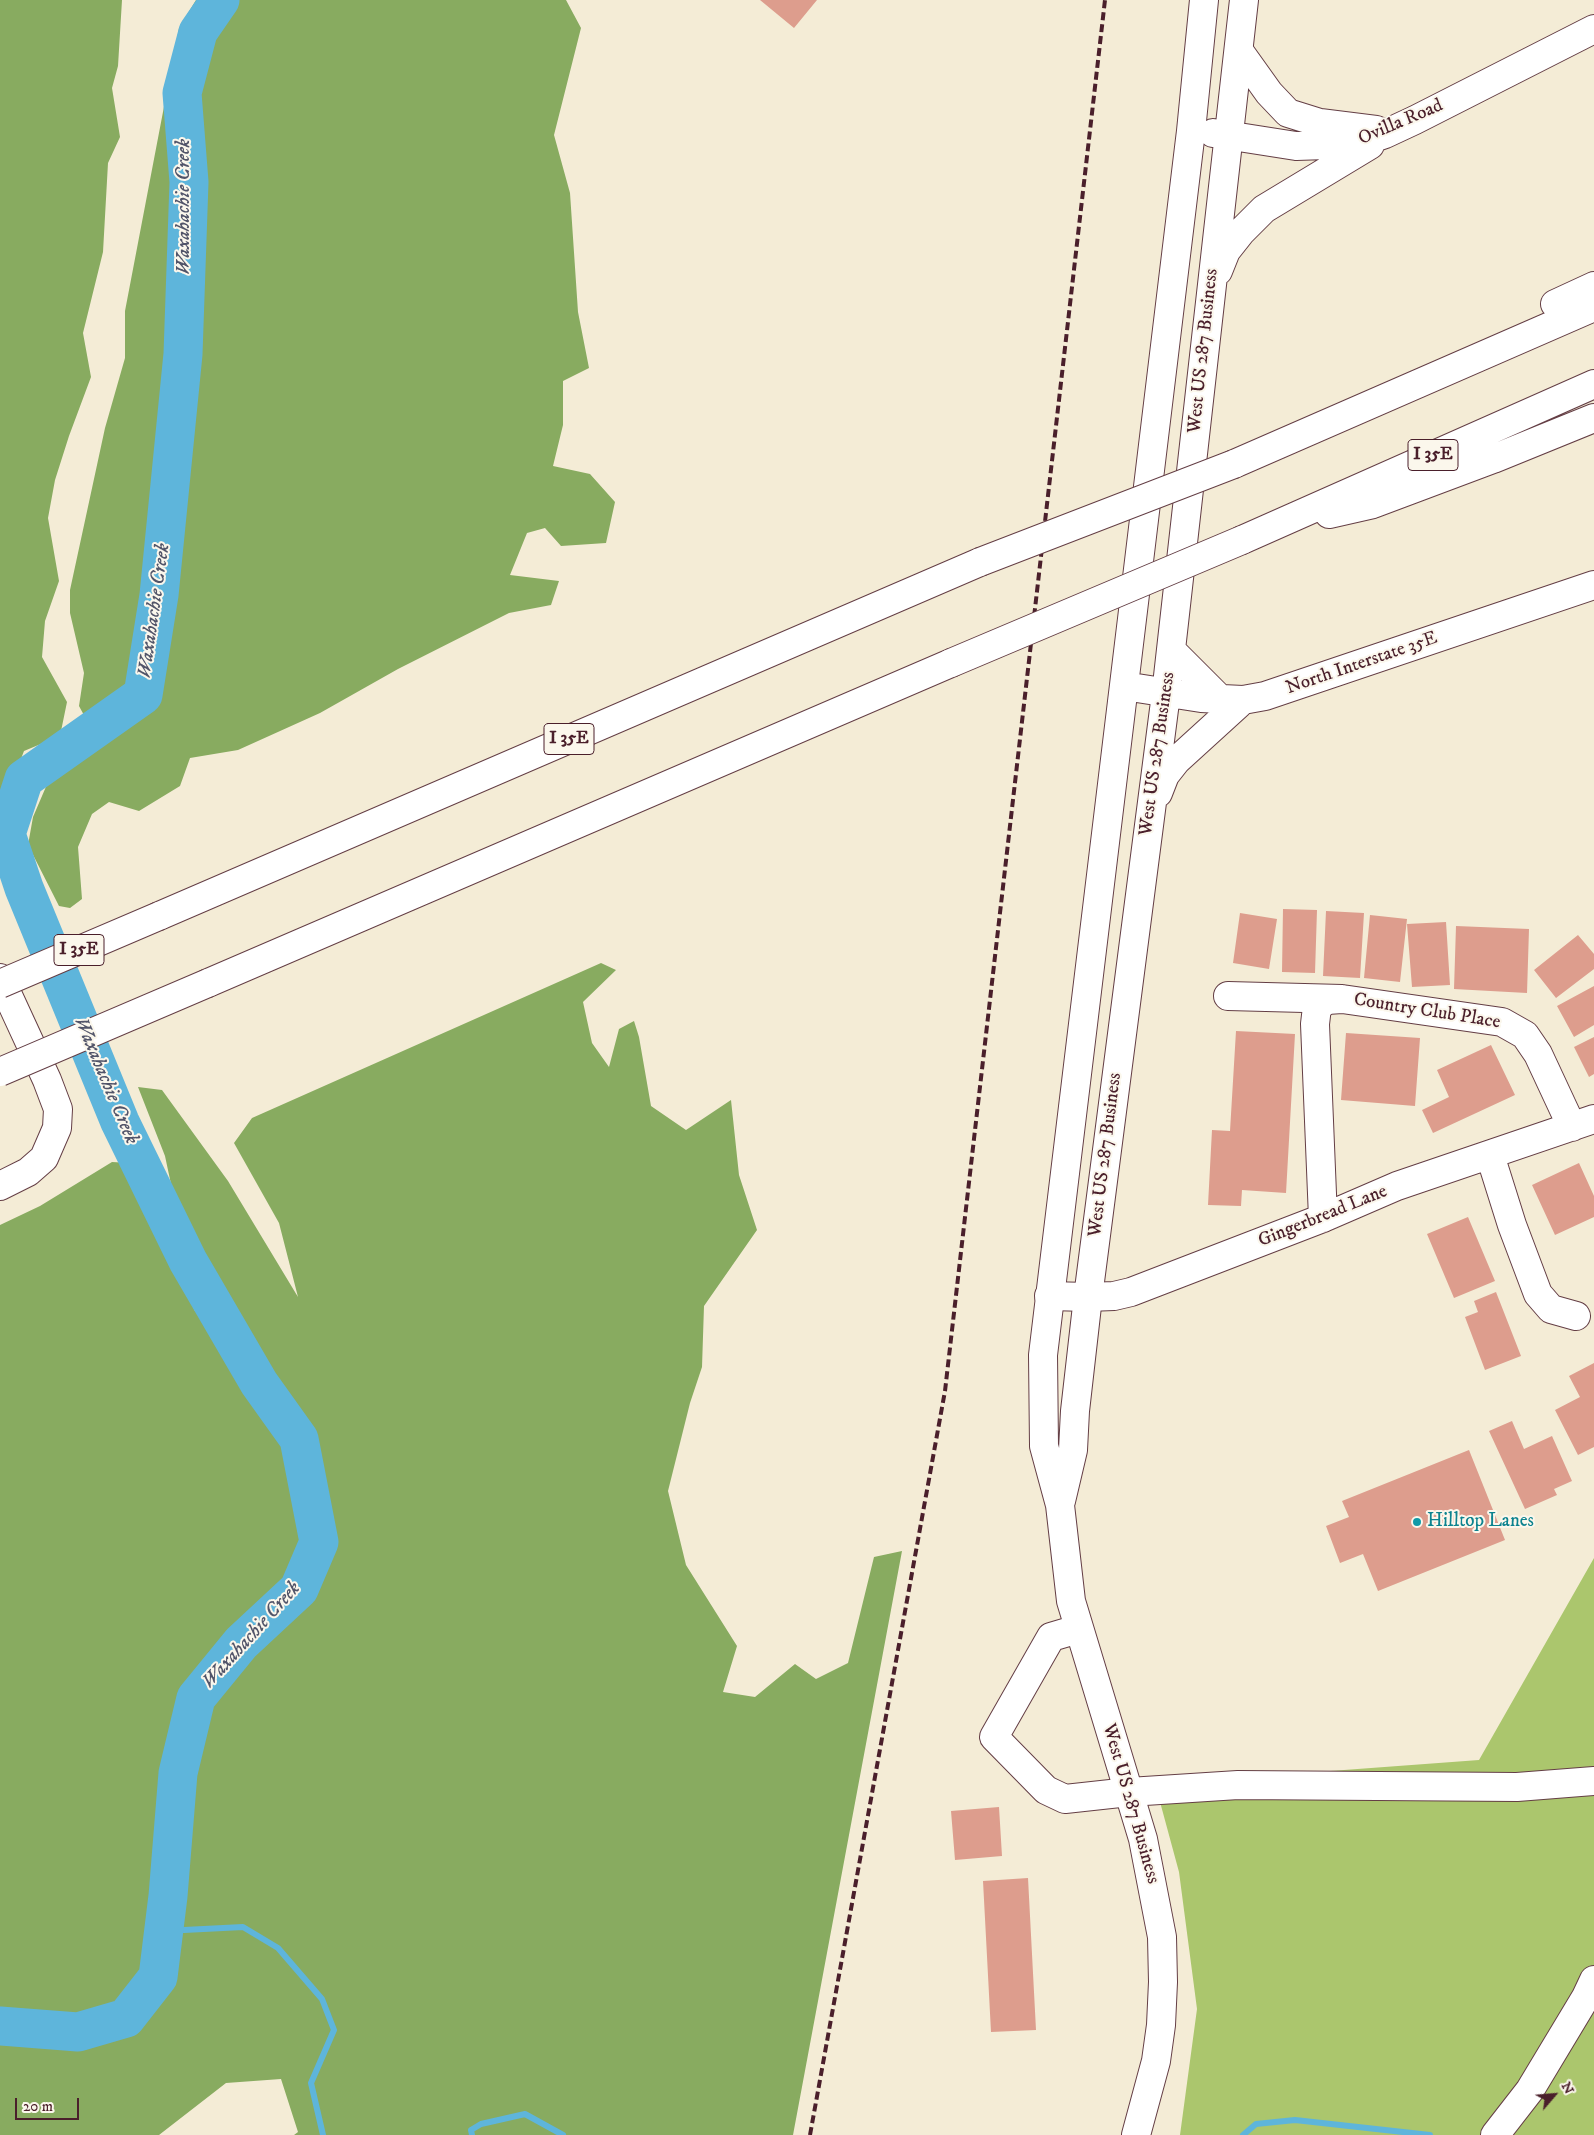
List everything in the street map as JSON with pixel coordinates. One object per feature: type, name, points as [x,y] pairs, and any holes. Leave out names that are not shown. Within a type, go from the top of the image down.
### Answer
[{"type":"main road","name":"West US 287 Business","points":[[1136,2135],[1156,2061],[1161,2025],[1163,1982],[1162,1937],[1143,1839],[1078,1629],[1070,1592],[1060,1505],[1044,1446],[1043,1355],[1192,131],[1204,0]]},
{"type":"main road","name":"West US 287 Business","points":[[1060,1505],[1073,1450],[1075,1411],[1088,1297],[1166,694],[1244,0]]},
{"type":"main road","name":"Ovilla Road","points":[[1192,131],[1296,146],[1321,147],[1356,144],[1389,132],[1594,29]]},
{"type":"main road","points":[[1239,51],[1269,93],[1288,113],[1320,123],[1389,132]]},
{"type":"main road","points":[[1210,296],[1226,251],[1241,232],[1264,209],[1389,132]]},
{"type":"main road","points":[[1460,366],[1522,320],[1594,286]]},
{"type":"main road","name":"I 35E","points":[[0,984],[980,562],[1234,464],[1354,410],[1594,307]]},
{"type":"main road","name":"I 35E","points":[[0,1072],[951,662],[1242,540],[1594,384]]},
{"type":"main road","points":[[1272,526],[1373,504],[1493,459],[1594,418]]},
{"type":"main road","name":"North Interstate 35E","points":[[1124,686],[1166,694],[1232,699],[1265,696],[1294,688],[1594,585]]},
{"type":"main road","points":[[1149,816],[1165,775],[1232,699],[1171,650]]},
{"type":"main road","points":[[0,978],[47,1080],[58,1109],[57,1128],[44,1158],[28,1172],[0,1186]]},
{"type":"main road","name":"Country Club Place","points":[[1228,996],[1342,999],[1502,1022],[1525,1034],[1583,1123]]},
{"type":"main road","name":"Country Club Place","points":[[1323,1218],[1314,1024],[1317,1007],[1327,1000],[1342,999]]},
{"type":"main road","name":"Gingerbread Lane","points":[[1049,1296],[1114,1296],[1131,1292],[1323,1218],[1398,1186],[1583,1123]]},
{"type":"main road","points":[[1490,1155],[1512,1225],[1538,1294],[1551,1308],[1576,1316]]},
{"type":"main road","points":[[1078,1629],[1051,1638],[994,1737],[1046,1790],[1065,1799],[1129,1792],[1238,1785],[1517,1787],[1594,1781]]},
{"type":"main road","points":[[1495,2135],[1530,2090],[1586,1997],[1594,1980]]},
{"type":"green space","points":[[0,0],[122,0],[118,66],[112,88],[120,137],[108,163],[103,252],[83,333],[91,377],[55,480],[48,518],[59,581],[45,621],[42,657],[67,702],[60,736],[24,751],[10,787],[0,805]]},
{"type":"green space","points":[[196,0],[566,0],[581,28],[554,135],[570,193],[578,312],[589,368],[563,381],[563,425],[553,466],[590,474],[615,502],[606,543],[561,546],[545,528],[527,533],[510,575],[559,581],[551,605],[509,613],[398,669],[320,713],[238,750],[190,758],[180,786],[139,811],[109,802],[92,814],[78,847],[82,899],[70,908],[59,906],[28,845],[33,817],[51,775],[70,753],[99,743],[79,706],[84,673],[70,613],[70,590],[105,428],[125,358],[125,311],[179,28]]},
{"type":"green space","points":[[601,963],[616,970],[583,1002],[592,1043],[609,1067],[619,1029],[634,1021],[639,1037],[651,1106],[686,1130],[731,1100],[739,1175],[757,1230],[704,1306],[702,1367],[690,1403],[668,1491],[686,1565],[737,1646],[723,1692],[755,1697],[795,1664],[816,1679],[848,1663],[874,1557],[902,1551],[793,2135],[294,2135],[298,2132],[281,2079],[226,2083],[159,2135],[0,2135],[0,1225],[40,1206],[112,1162],[130,1163],[195,1311],[243,1361],[214,1282],[178,1217],[165,1156],[138,1087],[162,1090],[228,1181],[298,1297],[279,1223],[234,1143],[252,1118]]},
{"type":"green space","points":[[1594,1558],[1594,2135],[1180,2135],[1197,2009],[1179,1872],[1153,1776],[1317,1772],[1479,1760]]},
{"type":"building","points":[[760,0],[817,0],[794,28]]},
{"type":"building","points":[[1283,909],[1317,910],[1315,973],[1282,972]]},
{"type":"building","points":[[1326,911],[1364,913],[1360,978],[1323,976]]},
{"type":"building","points":[[1240,913],[1277,919],[1269,969],[1233,963]]},
{"type":"building","points":[[1370,915],[1407,919],[1400,982],[1364,978]]},
{"type":"building","points":[[1446,922],[1450,985],[1412,987],[1407,924]]},
{"type":"building","points":[[1456,926],[1529,929],[1527,993],[1454,989]]},
{"type":"building","points":[[1578,935],[1594,954],[1594,969],[1556,998],[1534,970]]},
{"type":"building","points":[[1594,986],[1594,1025],[1574,1037],[1557,1006]]},
{"type":"building","points":[[1236,1031],[1295,1034],[1286,1193],[1242,1190],[1241,1206],[1208,1205],[1212,1130],[1230,1131]]},
{"type":"building","points":[[1346,1033],[1420,1038],[1415,1106],[1341,1100]]},
{"type":"building","points":[[1594,1037],[1594,1074],[1589,1077],[1574,1047]]},
{"type":"building","points":[[1491,1045],[1515,1095],[1433,1133],[1422,1110],[1449,1097],[1437,1070]]},
{"type":"building","points":[[1579,1163],[1594,1196],[1594,1217],[1555,1235],[1532,1185]]},
{"type":"building","points":[[1468,1217],[1495,1281],[1454,1298],[1427,1234]]},
{"type":"building","points":[[1496,1292],[1521,1356],[1485,1370],[1465,1317],[1478,1312],[1474,1301]]},
{"type":"building","points":[[1594,1363],[1594,1447],[1578,1455],[1555,1410],[1580,1397],[1569,1376]]},
{"type":"building","points":[[1512,1421],[1524,1449],[1552,1436],[1572,1481],[1554,1489],[1557,1495],[1525,1509],[1489,1431]]},
{"type":"building","name":"Hilltop Lanes","points":[[1469,1450],[1505,1540],[1378,1591],[1363,1554],[1340,1563],[1326,1526],[1349,1517],[1342,1501]]},
{"type":"building","points":[[999,1807],[1002,1856],[955,1860],[951,1811]]},
{"type":"building","points":[[1028,1878],[1036,2030],[991,2032],[983,1881]]},
{"type":"waterway","name":"Waxahachie Creek","points":[[0,2026],[78,2032],[126,2018],[158,1977],[168,1896],[178,1773],[196,1698],[241,1643],[299,1589],[319,1542],[299,1439],[259,1383],[188,1261],[120,1122],[24,888],[6,834],[24,779],[143,695],[159,595],[183,354],[189,182],[182,93],[198,32],[220,0]]},
{"type":"waterway","points":[[164,1931],[243,1927],[278,1948],[322,1999],[334,2030],[311,2083],[323,2135]]},
{"type":"waterway","points":[[472,2135],[471,2130],[481,2124],[525,2114],[563,2135]]},
{"type":"waterway","points":[[1243,2135],[1256,2124],[1295,2120],[1430,2135]]},
{"type":"railway","points":[[810,2135],[945,1391],[1105,0]]},
{"type":"place","name":"Hilltop Lanes","points":[[1417,1522]]}]
